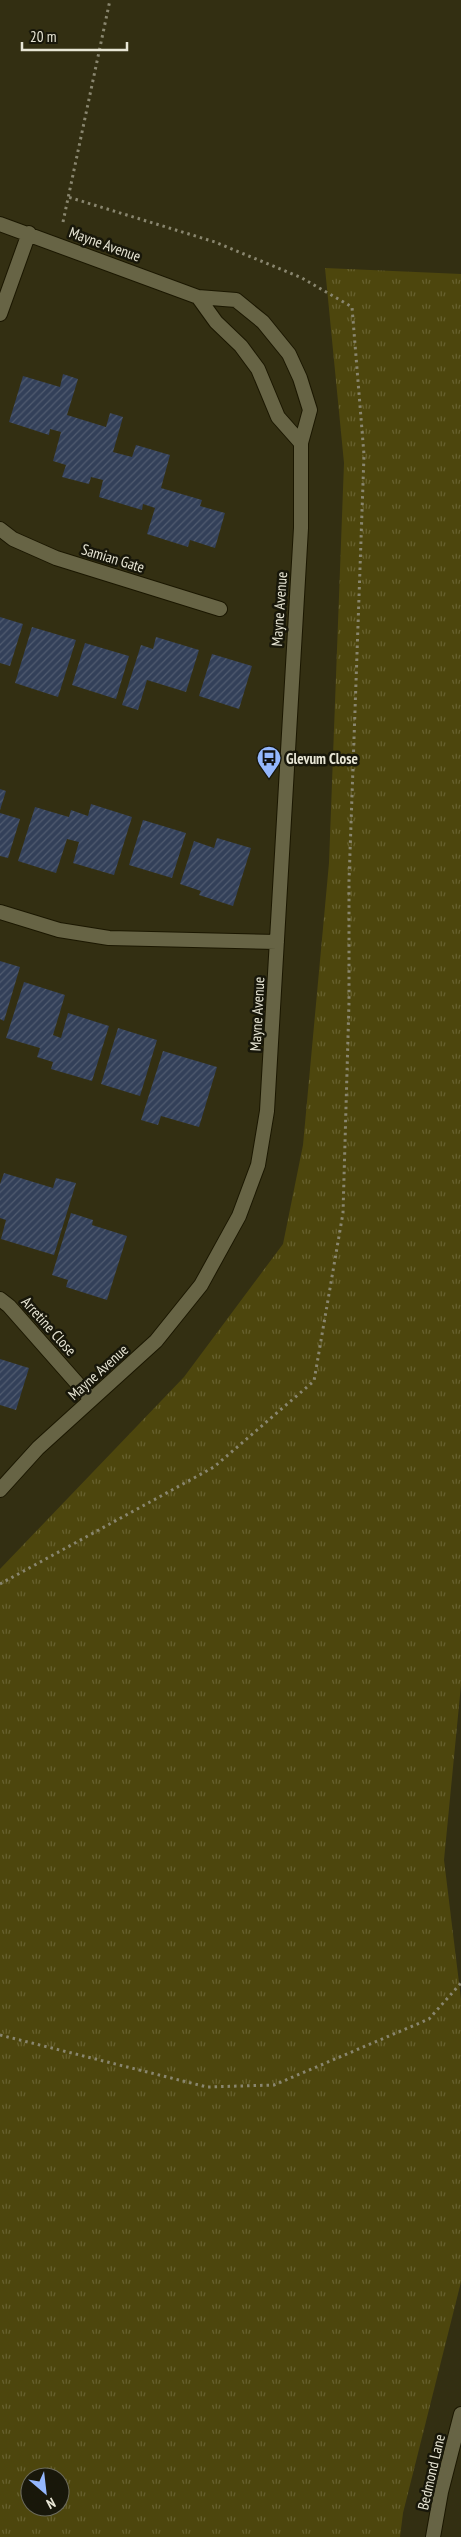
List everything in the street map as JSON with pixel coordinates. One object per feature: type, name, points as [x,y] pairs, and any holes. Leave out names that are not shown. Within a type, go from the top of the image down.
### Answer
[{"type":"street","name":"Mayne Avenue","points":[[0,224],[198,296],[236,300],[263,322],[289,354],[300,378],[310,410],[301,443],[300,528],[267,1111],[258,1166],[239,1216],[201,1285],[156,1341],[38,1448],[0,1490]]},
{"type":"street","points":[[0,314],[29,234]]},
{"type":"street","points":[[198,296],[216,322],[241,346],[258,369],[278,417],[301,443]]},
{"type":"street","name":"Samian Gate","points":[[0,530],[13,539],[56,558],[220,609]]},
{"type":"street","points":[[0,912],[58,930],[109,938],[277,942]]},
{"type":"street","name":"Arretine Close","points":[[0,1299],[9,1306],[91,1399]]},
{"type":"street","name":"Bedmond Lane","points":[[434,2537],[441,2492],[461,2414]]},
{"type":"path","points":[[58,244],[110,0]]},
{"type":"path","points":[[0,2035],[207,2086],[274,2085],[429,2019],[461,1983]]},
{"type":"green space","points":[[325,268],[461,274],[461,1685],[444,1860],[461,1999],[461,2282],[403,2513],[400,2537],[0,2537],[0,1569],[184,1377],[283,1244],[303,1145],[329,863],[344,463]]},
{"type":"building","points":[[63,374],[78,379],[67,415],[106,427],[110,413],[123,417],[113,452],[132,457],[136,445],[170,455],[161,488],[202,500],[200,506],[225,513],[215,548],[190,540],[188,547],[147,534],[155,508],[143,504],[142,510],[99,497],[103,480],[91,477],[89,484],[62,477],[66,465],[53,461],[61,432],[50,429],[49,435],[9,422],[23,376],[60,387]]},
{"type":"building","points":[[0,617],[23,624],[10,666],[0,663]]},
{"type":"building","points":[[32,627],[76,640],[58,697],[15,683]]},
{"type":"building","points":[[156,637],[199,650],[186,692],[147,680],[138,710],[122,705],[141,645],[153,649]]},
{"type":"building","points":[[85,643],[129,656],[116,699],[72,685]]},
{"type":"building","points":[[212,654],[252,666],[239,709],[199,696]]},
{"type":"building","points":[[0,789],[6,791],[0,810]]},
{"type":"building","points":[[91,804],[132,817],[114,875],[73,863],[79,842],[67,839],[56,873],[18,861],[35,807],[69,817],[71,810],[88,816]]},
{"type":"building","points":[[0,813],[20,819],[8,858],[0,856]]},
{"type":"building","points":[[143,820],[186,833],[172,878],[129,865]]},
{"type":"building","points":[[217,838],[251,848],[233,906],[199,895],[201,891],[180,884],[194,841],[214,848]]},
{"type":"building","points":[[0,961],[20,967],[4,1021],[0,1019]]},
{"type":"building","points":[[24,982],[65,995],[53,1035],[61,1038],[68,1013],[109,1026],[92,1081],[51,1069],[53,1062],[37,1057],[40,1048],[6,1038]]},
{"type":"building","points":[[118,1028],[157,1040],[140,1096],[101,1084]]},
{"type":"building","points":[[163,1051],[217,1067],[199,1127],[161,1116],[158,1125],[141,1120]]},
{"type":"building","points":[[4,1173],[53,1188],[56,1178],[76,1183],[54,1255],[1,1239],[6,1220],[0,1218],[0,1184]]},
{"type":"building","points":[[71,1213],[93,1220],[92,1225],[127,1236],[107,1300],[66,1287],[68,1280],[52,1275]]},
{"type":"building","points":[[0,1359],[29,1368],[16,1410],[0,1405]]},
{"type":"place","name":"Glevum Close","points":[[269,779]]}]
